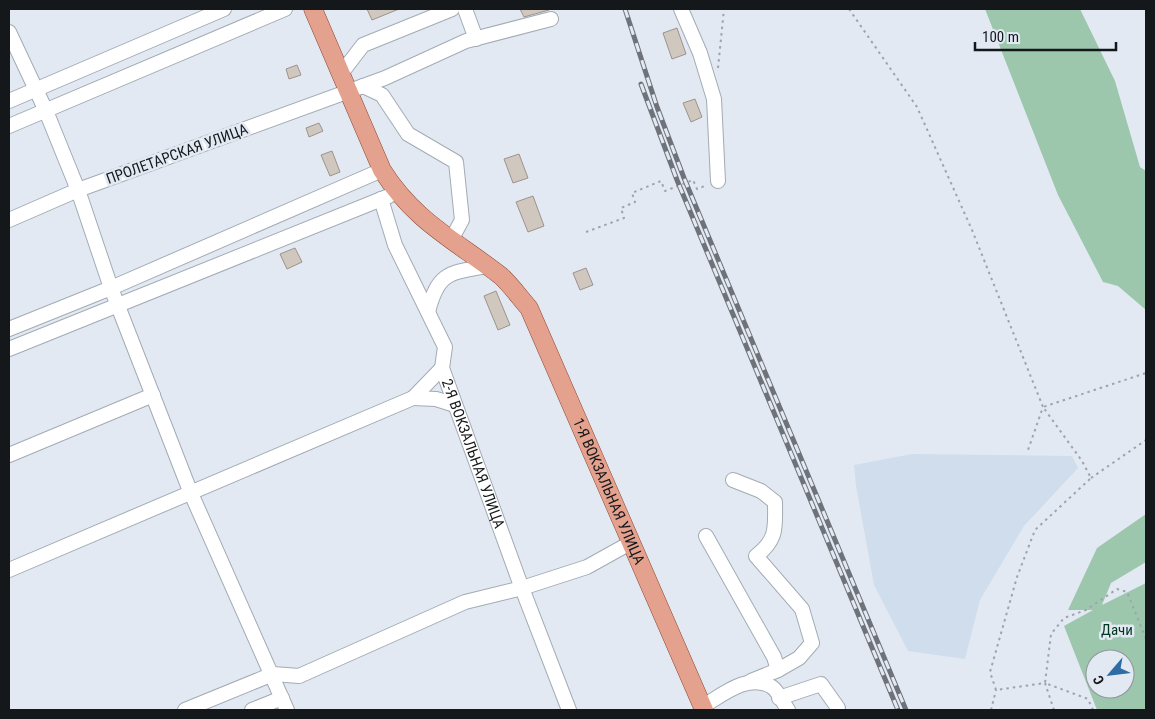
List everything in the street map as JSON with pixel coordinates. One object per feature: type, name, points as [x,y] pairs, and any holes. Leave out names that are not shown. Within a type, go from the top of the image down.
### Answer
[{"type":"main road","points":[[313,9],[340,75],[355,89],[382,170]]},
{"type":"main road","name":"1-Я ВОКЗАЛЬНАЯ УЛИЦА","points":[[382,170],[388,196],[487,266],[502,278],[529,308],[703,708]]},
{"type":"street","points":[[9,101],[224,9]]},
{"type":"street","points":[[9,126],[285,9]]},
{"type":"street","points":[[340,75],[363,45],[426,14],[452,9]]},
{"type":"street","points":[[465,9],[476,39]]},
{"type":"street","points":[[681,9],[700,53],[714,99],[714,135],[718,181]]},
{"type":"street","name":"ПРОЛЕТАРСКАЯ УЛИЦА","points":[[9,220],[78,190],[355,89],[476,39],[551,19]]},
{"type":"street","points":[[9,32],[46,111],[78,190],[111,288],[190,492],[285,704],[252,710]]},
{"type":"street","points":[[355,89],[382,95],[408,134],[456,162],[462,220],[451,240]]},
{"type":"street","points":[[9,329],[111,288],[382,170]]},
{"type":"street","points":[[9,349],[388,196]]},
{"type":"street","name":"2-Я ВОКЗАЛЬНАЯ УЛИЦА","points":[[388,196],[395,245],[445,347],[442,368],[522,588],[569,710]]},
{"type":"street","points":[[428,312],[433,290],[445,276],[487,266]]},
{"type":"street","points":[[9,570],[413,398],[442,368]]},
{"type":"street","points":[[9,455],[153,395]]},
{"type":"street","points":[[413,398],[436,399],[455,405]]},
{"type":"street","points":[[703,708],[731,689],[778,670],[799,658],[812,643],[802,609],[756,556],[769,546],[775,527],[774,502],[761,491],[733,480]]},
{"type":"street","points":[[706,536],[774,657],[778,670]]},
{"type":"street","points":[[185,710],[273,674],[299,676],[465,602],[522,588],[587,567],[632,542]]},
{"type":"street","points":[[751,681],[772,687],[788,710]]},
{"type":"street","points":[[779,698],[821,684],[838,708]]},
{"type":"path","points":[[718,70],[724,9]]},
{"type":"path","points":[[849,9],[917,107],[972,230],[1043,408],[1082,461],[1091,478]]},
{"type":"path","points":[[586,232],[624,218],[621,208],[635,202],[632,193],[661,181],[665,190],[693,180],[697,189],[718,181]]},
{"type":"path","points":[[1043,408],[1146,372]]},
{"type":"path","points":[[1028,450],[1043,408]]},
{"type":"path","points":[[991,710],[996,690],[990,672],[1017,577],[1035,530],[1091,478],[1146,440]]},
{"type":"path","points":[[1054,710],[1045,683],[1051,634],[1064,618],[1086,610],[1117,589],[1127,592],[1146,640]]},
{"type":"path","points":[[996,690],[1045,683],[1088,699],[1093,710]]},
{"type":"shaded area","points":[[912,454],[1072,456],[1078,468],[1024,526],[980,600],[965,659],[908,651],[874,585],[854,465]]},
{"type":"green space","points":[[985,9],[1080,9],[1115,81],[1140,167],[1146,171],[1146,310],[1118,286],[1103,282],[1058,195]]},
{"type":"green space","name":"Дачи","points":[[1146,514],[1146,562],[1111,583],[1102,605],[1146,583],[1146,710],[1097,710],[1093,699],[1135,699],[1135,649],[1085,649],[1085,679],[1064,626],[1093,610],[1068,610],[1097,548]]},
{"type":"building","points":[[367,9],[399,9],[372,20]]},
{"type":"building","points":[[520,9],[549,9],[549,10],[524,17]]},
{"type":"building","points":[[677,28],[686,54],[672,59],[663,33]]},
{"type":"building","points":[[297,65],[301,75],[289,79],[286,69]]},
{"type":"building","points":[[695,99],[702,117],[691,122],[683,103]]},
{"type":"building","points":[[319,123],[323,131],[309,137],[306,128]]},
{"type":"building","points":[[332,151],[340,172],[330,176],[321,155]]},
{"type":"building","points":[[519,154],[528,178],[513,183],[504,159]]},
{"type":"building","points":[[533,196],[544,226],[528,232],[516,202]]},
{"type":"building","points":[[295,248],[302,262],[287,269],[280,254]]},
{"type":"building","points":[[586,268],[593,285],[580,290],[573,273]]},
{"type":"building","points":[[496,291],[510,325],[498,330],[484,296]]},
{"type":"railway","points":[[625,9],[657,107],[684,178],[906,710]]},
{"type":"railway","points":[[641,84],[677,180],[898,710]]}]
